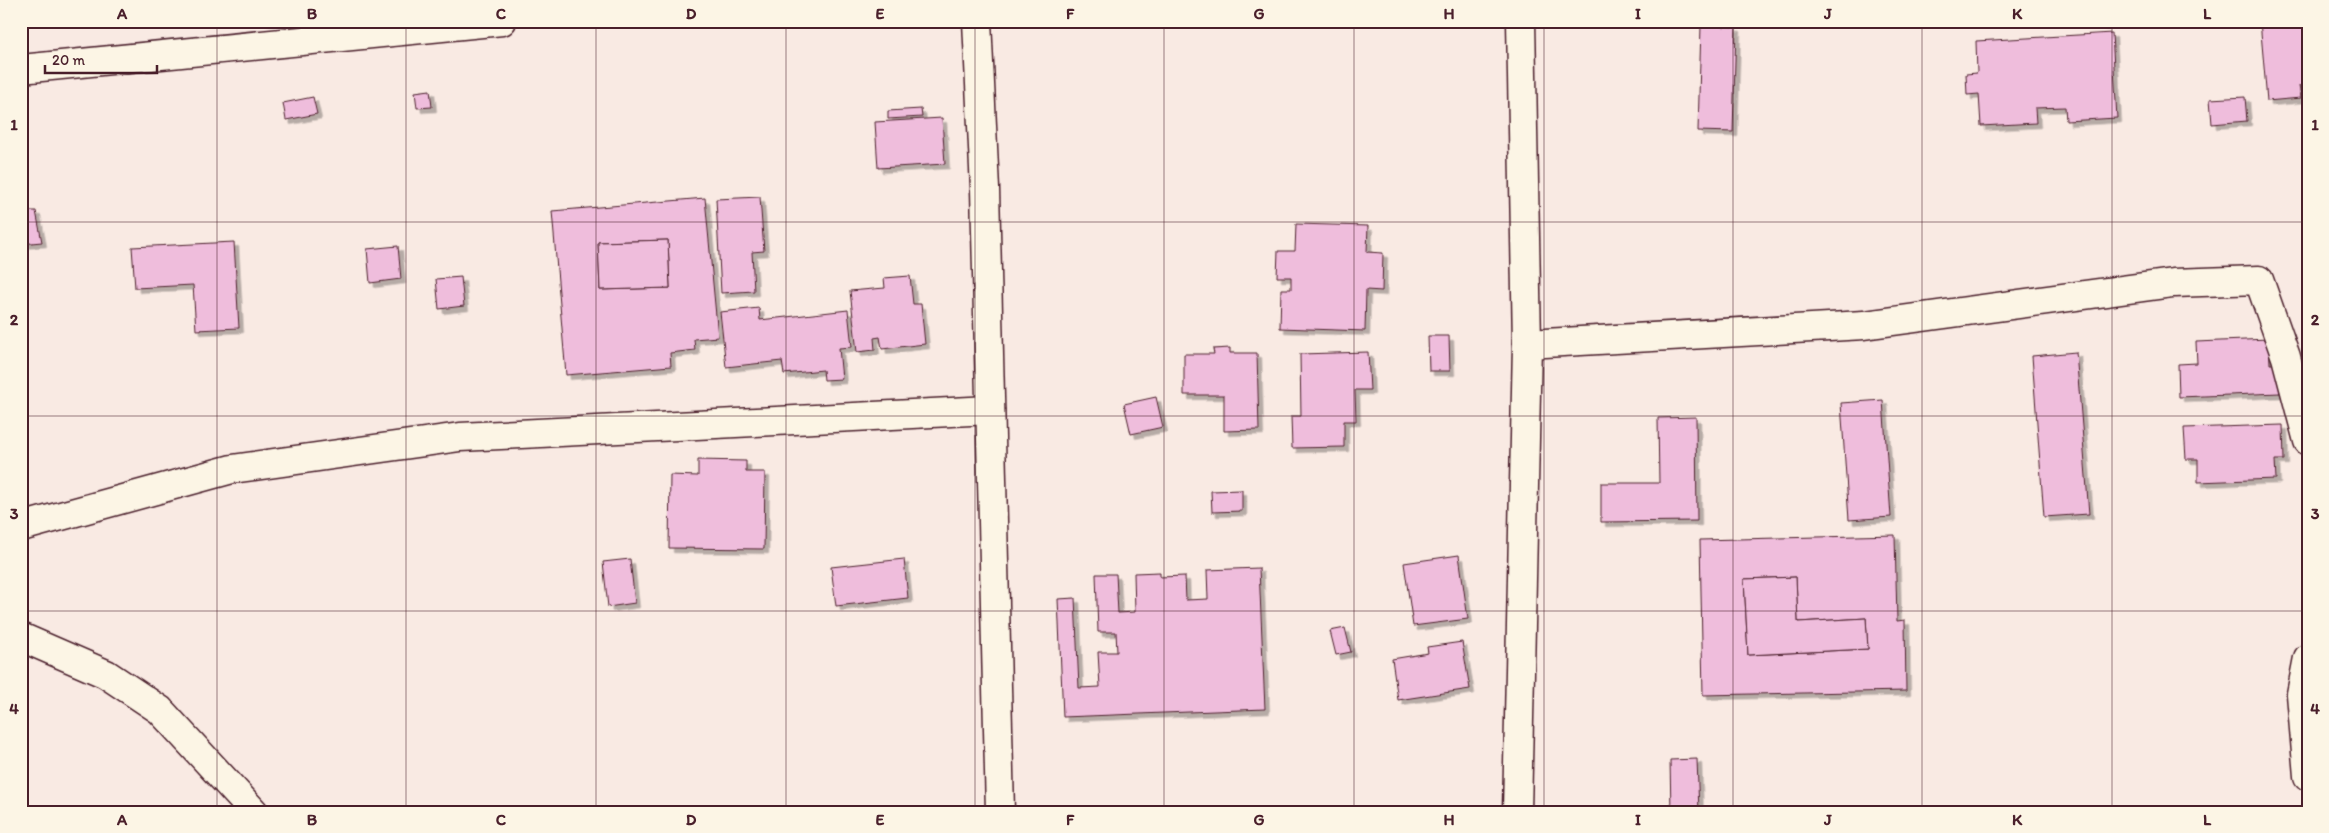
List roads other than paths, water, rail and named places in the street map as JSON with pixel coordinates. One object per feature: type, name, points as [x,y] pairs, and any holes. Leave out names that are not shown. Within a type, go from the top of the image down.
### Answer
[{"type":"street","points":[[21,69],[502,21]]},
{"type":"street","points":[[977,21],[985,189],[1000,812]]},
{"type":"street","points":[[1517,812],[1527,344],[1521,21]]},
{"type":"street","points":[[1527,344],[1864,325],[2172,283],[2259,280],[2286,357],[2308,441]]},
{"type":"street","points":[[21,528],[232,469],[460,437],[990,410]]},
{"type":"street","points":[[21,636],[106,674],[160,710],[254,812]]},
{"type":"street","points":[[2308,658],[2301,694],[2308,776]]}]
